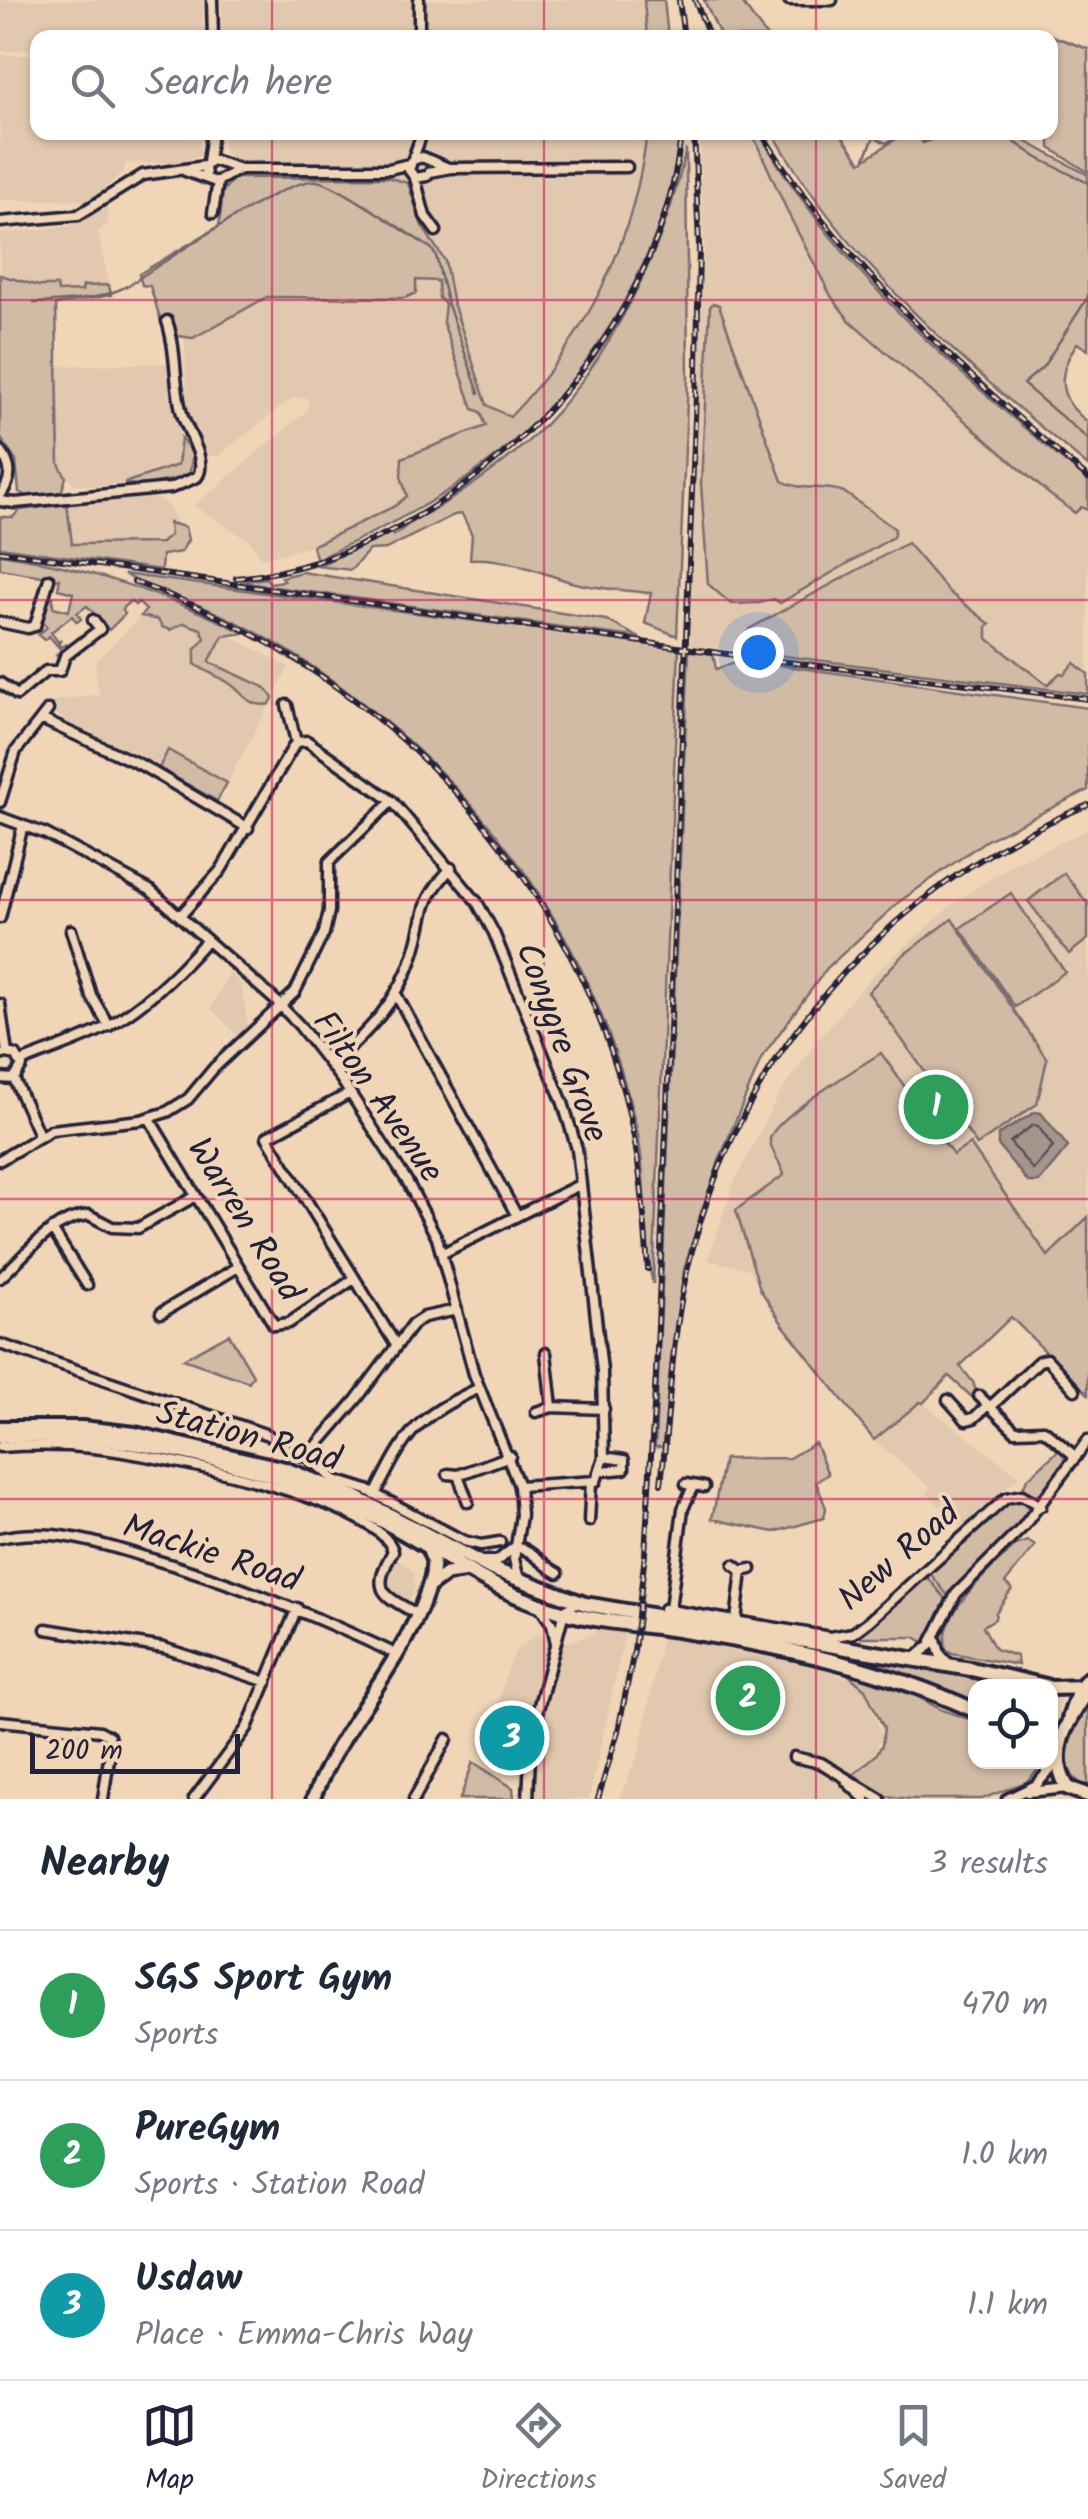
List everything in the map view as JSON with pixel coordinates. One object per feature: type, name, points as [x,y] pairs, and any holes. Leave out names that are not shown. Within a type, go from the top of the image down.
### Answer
[{"type":"main road","name":"Station Road","points":[[0,1428],[82,1428],[135,1434],[285,1470],[355,1497],[538,1604],[564,1612],[815,1655],[920,1688],[968,1708]]},
{"type":"main road","name":"Station Road","points":[[0,1438],[50,1436],[110,1441],[244,1468],[328,1496],[455,1562],[492,1569],[578,1602],[1011,1679]]},
{"type":"main road","name":"Station Road","points":[[1058,1687],[1086,1686]]},
{"type":"main road","points":[[1058,1748],[1086,1686]]},
{"type":"main road","points":[[1058,1766],[1070,1792],[1088,1796]]},
{"type":"street","points":[[212,0],[212,30]]},
{"type":"street","points":[[419,0],[419,30]]},
{"type":"street","points":[[790,0],[832,0]]},
{"type":"street","points":[[212,140],[213,214]]},
{"type":"street","points":[[419,140],[411,162],[413,177],[425,216],[436,231]]},
{"type":"street","points":[[421,140],[429,174],[421,197]]},
{"type":"street","points":[[1,221],[78,214],[94,208],[130,180],[160,171],[213,164],[240,169],[389,169],[426,159],[451,168]]},
{"type":"street","points":[[213,164],[215,179]]},
{"type":"street","points":[[389,169],[413,177],[451,168],[630,167]]},
{"type":"street","points":[[184,170],[215,179],[240,169]]},
{"type":"street","points":[[2,453],[10,470],[8,485],[0,498],[23,502],[171,488],[201,473],[202,463],[180,408],[178,365],[168,321]]},
{"type":"street","points":[[8,485],[23,502]]},
{"type":"street","points":[[30,628],[37,624],[49,578]]},
{"type":"street","points":[[0,683],[12,694],[19,694],[46,671],[60,670],[65,656],[103,632],[93,620]]},
{"type":"street","points":[[0,622],[43,630]]},
{"type":"street","points":[[181,915],[221,870],[296,742],[287,705]]},
{"type":"street","points":[[0,802],[14,754],[48,710]]},
{"type":"street","points":[[41,719],[141,765],[248,828]]},
{"type":"street","name":"Conygre Grove","points":[[296,742],[307,742],[392,801],[477,902],[501,949],[563,1103],[577,1149],[604,1409],[602,1471],[624,1469],[621,1458],[604,1456]]},
{"type":"street","points":[[0,1160],[39,1135],[66,1127],[150,1118],[188,1099],[214,1068],[295,992],[324,933],[329,911],[328,862],[392,801]]},
{"type":"street","name":"Filton Avenue","points":[[0,817],[124,873],[181,915],[282,1007],[331,1065],[416,1197],[443,1253],[479,1388],[510,1456],[519,1486],[521,1515],[514,1563],[519,1581]]},
{"type":"street","points":[[0,918],[1,900],[23,825]]},
{"type":"street","points":[[331,1065],[378,1020],[396,994],[414,953],[428,894],[451,868]]},
{"type":"street","points":[[71,930],[91,995],[109,1026]]},
{"type":"street","points":[[22,1062],[109,1026],[159,988],[207,940]]},
{"type":"street","points":[[396,994],[517,1216]]},
{"type":"street","points":[[0,1004],[4,1054],[16,1055],[22,1062]]},
{"type":"street","points":[[0,1078],[14,1079],[20,1074],[22,1062]]},
{"type":"street","points":[[14,1079],[39,1135]]},
{"type":"street","points":[[350,1093],[267,1138],[396,1345]]},
{"type":"street","name":"Warren Road","points":[[150,1118],[268,1319],[278,1326],[289,1324],[354,1279]]},
{"type":"street","points":[[443,1253],[581,1184]]},
{"type":"street","points":[[0,1278],[52,1230],[89,1215],[112,1227],[138,1228],[196,1196]]},
{"type":"street","points":[[52,1230],[88,1285]]},
{"type":"street","points":[[162,1313],[238,1268]]},
{"type":"street","points":[[591,1274],[603,1274]]},
{"type":"street","points":[[307,1457],[413,1324],[424,1317],[457,1310]]},
{"type":"street","name":"Station Road","points":[[0,1344],[254,1429],[293,1453],[307,1457],[335,1480],[375,1495],[470,1543],[500,1542]]},
{"type":"street","points":[[546,1353],[552,1407]]},
{"type":"street","points":[[948,1400],[966,1420],[974,1418],[1040,1360],[1046,1359],[1075,1390]]},
{"type":"street","points":[[375,1495],[396,1454],[419,1422],[432,1410],[479,1388]]},
{"type":"street","points":[[979,1396],[1015,1431],[1044,1430],[1076,1457]]},
{"type":"street","points":[[536,1412],[552,1407],[604,1409]]},
{"type":"street","name":"New Road","points":[[912,1660],[936,1636],[946,1609],[961,1588],[1040,1506],[1088,1440]]},
{"type":"street","name":"Station Road","points":[[0,1447],[62,1445],[140,1454],[320,1501],[362,1521],[390,1542],[393,1551],[380,1575],[380,1588],[387,1597],[417,1614]]},
{"type":"street","points":[[468,1502],[453,1474],[510,1456]]},
{"type":"street","points":[[587,1517],[591,1482],[602,1471]]},
{"type":"street","points":[[519,1486],[591,1482]]},
{"type":"street","name":"New Road","points":[[704,1487],[689,1485],[667,1609],[830,1637],[853,1633],[1006,1498],[1022,1495],[1040,1506]]},
{"type":"street","name":"Mackie Road","points":[[0,1538],[83,1538],[205,1574],[297,1608],[399,1656]]},
{"type":"street","points":[[313,1799],[343,1738],[399,1656],[430,1581],[433,1561],[427,1546]]},
{"type":"street","points":[[430,1581],[497,1561],[516,1546],[532,1552],[558,1573]]},
{"type":"street","points":[[430,1581],[455,1562]]},
{"type":"street","points":[[736,1621],[742,1568]]},
{"type":"street","points":[[528,1799],[530,1734],[564,1612],[578,1602]]},
{"type":"street","points":[[538,1604],[552,1624],[556,1643]]},
{"type":"street","points":[[194,1799],[247,1728],[297,1608]]},
{"type":"street","points":[[46,1630],[164,1648],[266,1682]]},
{"type":"street","points":[[936,1636],[940,1654],[950,1666]]},
{"type":"street","points":[[0,1721],[100,1731],[108,1736],[111,1745],[102,1799]]},
{"type":"street","points":[[414,1799],[447,1739]]},
{"type":"street","points":[[794,1757],[822,1763],[880,1799]]},
{"type":"street","points":[[1006,1799],[1042,1781],[1049,1769]]},
{"type":"street","points":[[841,1775],[864,1799]]},
{"type":"street","points":[[1024,1792],[1070,1792]]},
{"type":"shaded area","points":[[0,0],[203,0],[204,30],[30,30],[30,50],[0,51]]},
{"type":"shaded area","points":[[222,0],[644,0],[646,30],[222,30]]},
{"type":"shaded area","points":[[644,0],[664,0],[667,30],[646,30]]},
{"type":"shaded area","points":[[704,0],[740,0],[762,30],[718,30]]},
{"type":"shaded area","points":[[1058,38],[1088,49],[1088,172],[1050,148],[1050,140],[1058,140]]},
{"type":"shaded area","points":[[0,55],[30,55],[30,140],[200,140],[200,157],[192,157],[192,162],[125,163],[124,171],[90,200],[0,200]]},
{"type":"shaded area","points":[[223,140],[646,140],[634,200],[597,302],[551,370],[510,417],[487,405],[452,300],[445,261],[422,227],[411,185],[387,177],[234,178],[234,160],[224,152]]},
{"type":"shaded area","points":[[646,140],[679,140],[673,177],[643,263],[598,345],[570,382],[486,465],[392,523],[317,559],[312,546],[395,506],[407,496],[401,476],[402,458],[486,426],[481,412],[473,409],[443,322],[445,304],[439,298],[438,281],[416,280],[416,293],[405,298],[267,297],[193,338],[178,336],[171,318],[161,321],[150,286],[142,285],[139,274],[219,226],[223,191],[234,178],[387,177],[408,183],[422,226],[445,261],[452,300],[487,405],[510,417],[538,386],[584,321],[618,250]]},
{"type":"shaded area","points":[[699,140],[762,140],[818,224],[881,299],[1088,486],[1088,693],[690,645],[704,243]]},
{"type":"shaded area","points":[[755,140],[763,140],[827,232],[907,321],[996,404],[1088,481],[1088,510],[1081,507],[1075,513],[1049,494],[849,320],[831,296]]},
{"type":"shaded area","points":[[777,140],[845,140],[861,162],[894,140],[1023,140],[1088,175],[1088,350],[1077,343],[1066,366],[1063,386],[1070,404],[1088,422],[1088,466],[915,313],[838,228]]},
{"type":"shaded area","points":[[686,149],[688,378],[677,636],[645,623],[651,593],[590,586],[509,563],[470,559],[472,535],[462,514],[386,549],[369,550],[351,570],[317,566],[391,532],[393,536],[485,476],[543,426],[599,356],[623,316],[662,232]]},
{"type":"shaded area","points":[[107,208],[108,223],[98,232],[109,285],[57,292],[57,286],[39,286],[0,275],[0,234],[69,226]]},
{"type":"shaded area","points":[[0,275],[39,286],[57,286],[58,292],[109,285],[111,295],[56,305],[59,464],[66,477],[61,493],[27,496],[19,492],[16,461],[0,437]]},
{"type":"shaded area","points":[[416,280],[438,280],[439,298],[445,304],[445,315],[486,426],[403,458],[401,476],[407,496],[395,506],[312,546],[261,558],[250,541],[194,506],[307,411],[308,398],[287,402],[218,456],[206,455],[193,431],[187,408],[185,337],[193,337],[267,297],[405,298]]},
{"type":"shaded area","points":[[713,303],[719,305],[782,481],[844,492],[895,529],[893,537],[780,603],[774,599],[731,604],[708,584],[701,484]]},
{"type":"shaded area","points":[[172,363],[173,406],[181,438],[178,465],[124,483],[73,484],[59,464],[57,366]]},
{"type":"shaded area","points":[[181,438],[193,454],[189,476],[143,486],[124,483],[178,465]]},
{"type":"shaded area","points":[[155,497],[169,507],[177,523],[169,524],[167,541],[72,544],[67,504]]},
{"type":"shaded area","points":[[67,504],[72,544],[161,543],[170,535],[169,523],[185,527],[188,540],[181,552],[162,555],[161,570],[0,547],[0,517],[13,517],[20,510]]},
{"type":"shaded area","points":[[907,543],[949,592],[990,624],[987,638],[1047,685],[1074,663],[1088,674],[1088,694],[752,652],[737,644],[751,628]]},
{"type":"shaded area","points":[[0,554],[64,566],[126,584],[245,633],[223,636],[209,662],[266,688],[273,698],[270,704],[253,703],[229,683],[195,664],[195,650],[205,638],[201,629],[184,623],[170,630],[162,627],[158,620],[141,616],[146,610],[138,602],[135,605],[130,601],[122,609],[125,614],[109,630],[87,606],[77,613],[81,619],[77,622],[72,616],[51,632],[58,642],[61,640],[61,647],[68,646],[55,656],[61,650],[49,636],[44,640],[38,635],[47,627],[41,619],[50,596],[53,607],[69,611],[73,593],[58,589],[60,579],[0,569]]},
{"type":"shaded area","points":[[302,572],[606,620],[640,638],[240,582],[266,578],[270,583],[284,581],[281,577]]},
{"type":"shaded area","points":[[124,574],[679,648],[653,1284],[640,1145],[615,1053],[588,984],[555,920],[515,859],[470,803],[419,751],[363,703],[262,636]]},
{"type":"shaded area","points":[[154,603],[203,622],[289,667],[227,783],[169,750],[159,768],[94,737],[44,707],[56,701],[99,694],[95,662]]},
{"type":"shaded area","points":[[689,650],[713,654],[716,669],[742,660],[1088,708],[1088,790],[985,841],[899,902],[827,968],[762,1057],[720,1158],[684,1269],[663,1447],[655,1447]]},
{"type":"shaded area","points":[[168,750],[227,783],[217,801],[159,768]]},
{"type":"shaded area","points":[[1088,830],[1088,1217],[1003,1303],[834,1393],[808,1353],[783,1325],[749,1269],[708,1260],[733,1185],[777,1098],[818,1039],[872,976],[959,899],[1013,864]]},
{"type":"shaded area","points":[[1064,873],[1088,904],[1088,939],[1069,954],[1028,901]]},
{"type":"shaded area","points":[[1011,893],[1065,972],[1015,1007],[960,928]]},
{"type":"shaded area","points":[[952,919],[1047,1059],[1037,1104],[977,1145],[868,992],[902,956]]},
{"type":"shaded area","points":[[229,973],[241,984],[248,1027],[239,1037],[211,1008]]},
{"type":"shaded area","points":[[881,1053],[953,1155],[970,1144],[1048,1256],[1088,1217],[1088,1394],[1011,1317],[960,1366],[973,1382],[977,1394],[973,1398],[949,1376],[923,1403],[874,1440],[783,1325],[760,1289],[736,1210],[784,1175],[770,1140],[774,1131],[818,1094]]},
{"type":"shaded area","points":[[229,1334],[253,1375],[249,1382],[183,1359]]},
{"type":"shaded area","points":[[920,1401],[1019,1476],[962,1527],[927,1493],[930,1487],[874,1440]]},
{"type":"shaded area","points":[[815,1443],[828,1474],[816,1482],[826,1508],[824,1518],[774,1532],[712,1519],[724,1459],[789,1458]]},
{"type":"shaded area","points":[[1061,1448],[1067,1461],[1045,1492],[1035,1495],[1022,1490],[1027,1479]]},
{"type":"shaded area","points":[[1021,1498],[1029,1509],[1026,1518],[948,1596],[928,1571],[1009,1499]]},
{"type":"shaded area","points":[[1028,1541],[1035,1546],[1005,1583],[1012,1589],[995,1619],[983,1626],[995,1649],[1016,1656],[1018,1665],[946,1649],[950,1620],[958,1606],[1016,1545]]},
{"type":"shaded area","points":[[397,1559],[413,1571],[415,1587],[408,1604],[396,1599],[386,1586],[387,1573]]},
{"type":"shaded area","points":[[925,1574],[946,1599],[927,1644],[915,1637],[857,1637]]},
{"type":"shaded area","points":[[596,1624],[626,1629],[589,1799],[538,1799],[522,1792],[521,1774],[501,1773],[505,1727],[498,1707],[504,1679],[515,1652],[537,1634],[564,1643],[594,1634]]},
{"type":"shaded area","points":[[662,1637],[814,1666],[857,1681],[865,1690],[882,1736],[874,1754],[851,1774],[859,1799],[619,1799],[639,1753]]},
{"type":"shaded area","points":[[855,1656],[977,1679],[968,1679],[968,1704],[854,1661]]},
{"type":"shaded area","points":[[845,1672],[968,1719],[968,1769],[1037,1771],[1026,1782],[982,1799],[878,1795],[854,1774],[882,1745],[884,1728],[865,1689]]},
{"type":"shaded area","points":[[1088,1702],[1088,1788],[1076,1780],[1067,1760],[1068,1748]]},
{"type":"shaded area","points":[[473,1762],[513,1788],[514,1799],[460,1799]]},
{"type":"water","points":[[1035,1112],[1041,1113],[1068,1147],[1039,1182],[1028,1182],[998,1145],[998,1135]]},
{"type":"waterway","points":[[865,158],[873,140]]},
{"type":"waterway","points":[[880,140],[891,140]]},
{"type":"waterway","points":[[921,140],[931,140]]},
{"type":"waterway","points":[[1012,140],[1088,183]]},
{"type":"waterway","points":[[34,303],[91,298],[119,290],[257,204],[302,183],[317,181],[357,200],[431,248],[479,393]]},
{"type":"waterway","points":[[1088,297],[1043,367],[1023,384],[1088,439]]},
{"type":"railway","points":[[679,0],[683,30]]},
{"type":"railway","points":[[695,0],[707,30]]},
{"type":"railway","points":[[236,578],[315,562],[392,530],[465,485],[531,428],[588,362],[634,289],[666,212],[680,140]]},
{"type":"railway","points":[[598,1799],[618,1731],[634,1651],[645,1554],[656,1374],[697,369],[699,245],[694,140]]},
{"type":"railway","points":[[766,140],[794,182],[870,275],[953,359],[1088,478]]},
{"type":"railway","points":[[0,551],[748,657],[1088,699]]},
{"type":"railway","points":[[134,582],[220,617],[300,663],[375,717],[443,779],[503,849],[554,926],[595,1009],[630,1118],[641,1182],[648,1269]]},
{"type":"railway","points":[[661,1484],[680,1305],[707,1200],[739,1125],[779,1056],[827,992],[882,934],[945,884],[1013,841],[1088,805]]},
{"type":"place","name":"SGS Sport Gym","points":[[936,1107]]},
{"type":"place","name":"PureGym","points":[[748,1698]]},
{"type":"place","name":"Usdaw","points":[[512,1738]]}]
